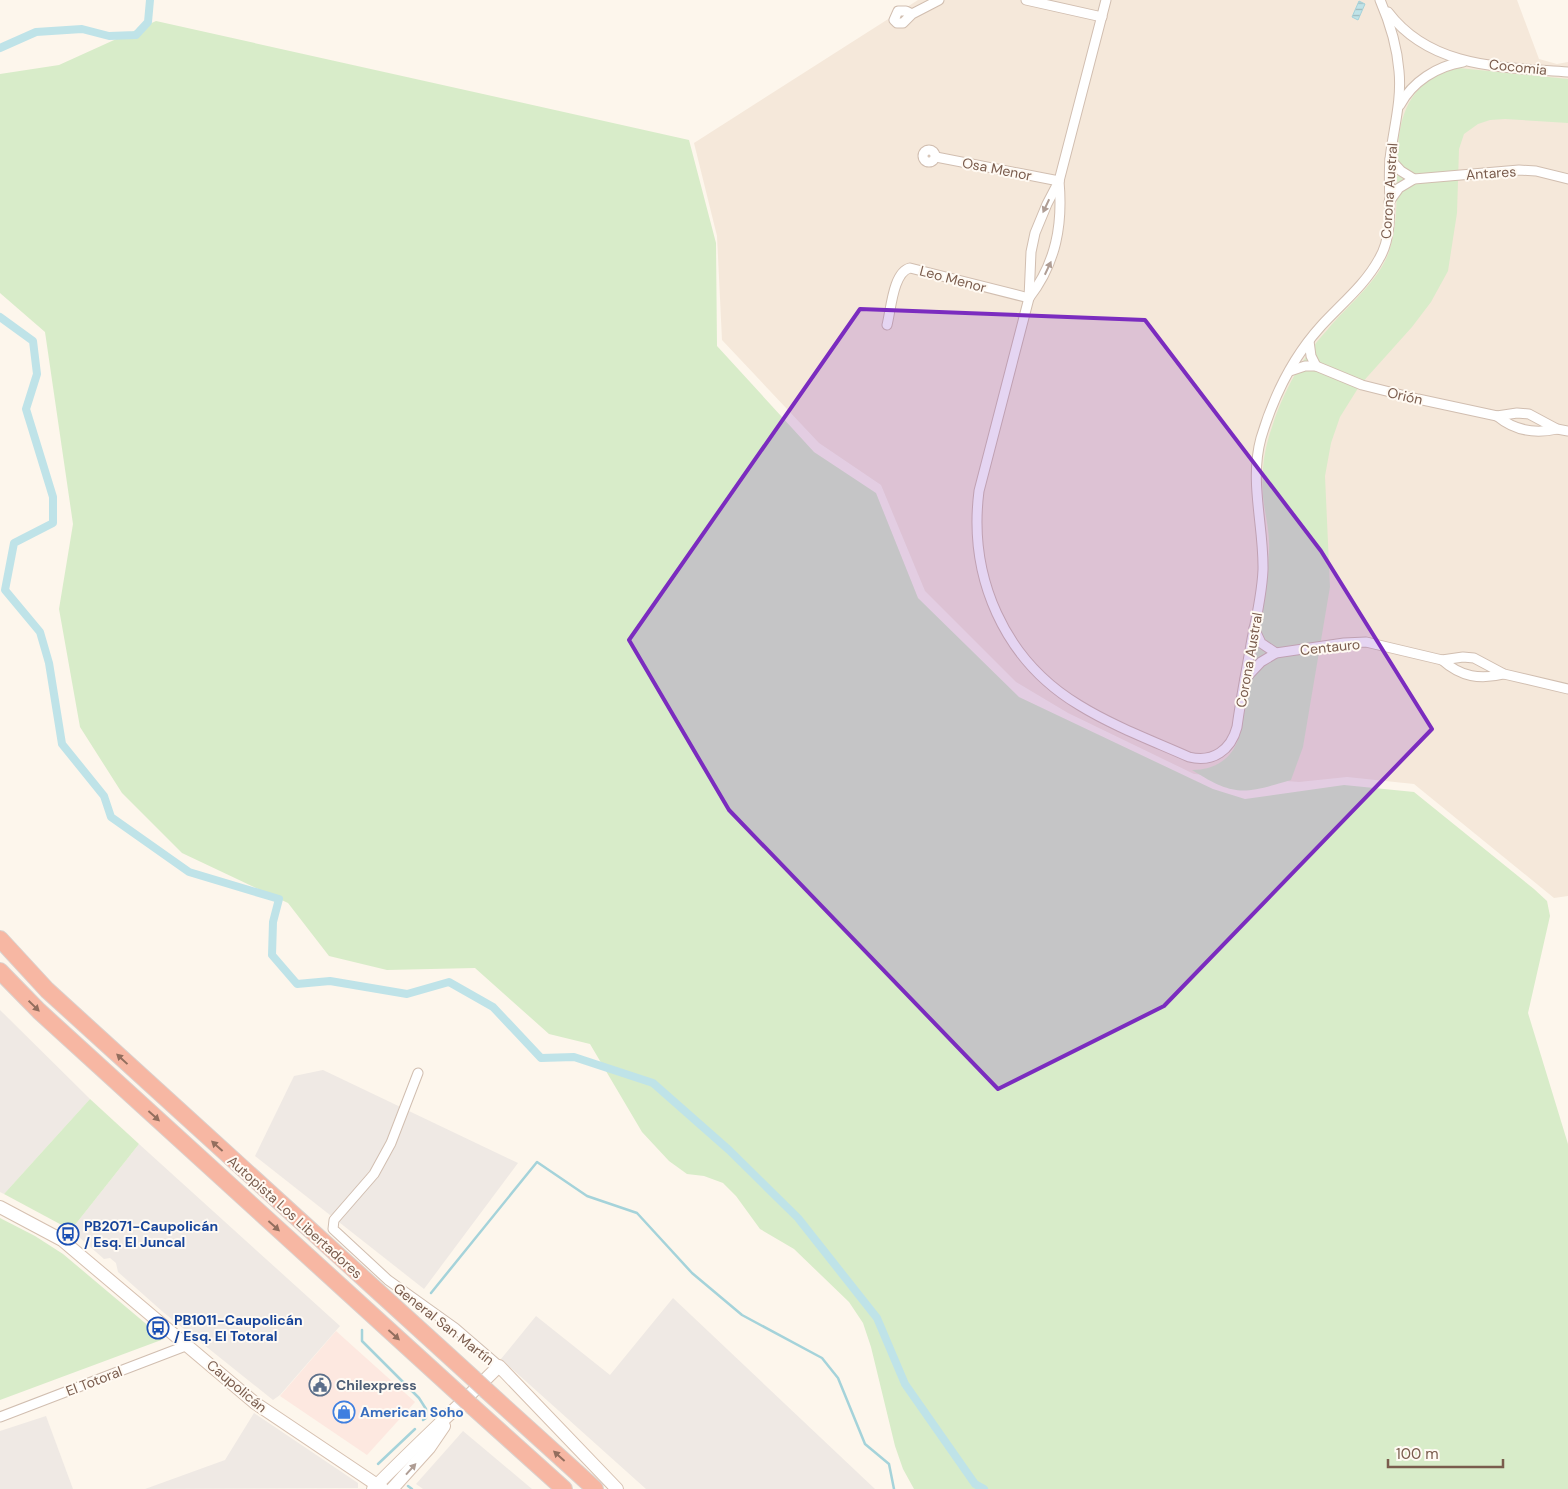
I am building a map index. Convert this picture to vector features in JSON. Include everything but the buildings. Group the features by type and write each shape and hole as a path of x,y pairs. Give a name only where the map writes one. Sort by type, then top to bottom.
{"highway":[{"name":"Autopista Los Libertadores","path":"0,939 46,990 595,1489"},
{"name":"Autopista Los Libertadores","path":"0,971 39,1011 564,1489"}],"street":[{"path":"912,14 939,0"},
{"path":"1026,0 1102,17"},
{"name":"Corona Austral","path":"1106,0 1060,181 1042,213 1035,233 1031,252 1029,298 982,476 978,506 977,537 983,578 992,604 1007,634 1036,671 1070,699 1103,717 1195,758 1216,756 1230,743 1235,732 1263,568 1256,482 1257,459 1265,428 1290,371 1309,341 1366,278 1379,260 1387,236 1390,160 1399,106 1400,74 1397,54 1381,2"},
{"name":"Cocomia","path":"1381,2 1397,23 1418,41 1442,54 1468,62 1568,72"},
{"name":"Cocomia","path":"1399,106 1409,92 1430,74 1449,65 1468,62"},
{"name":"Osa Menor","path":"936,157 1060,181"},
{"path":"1388,202 1398,188 1414,179 1401,171 1390,160"},
{"name":"Antares","path":"1414,179 1519,170 1536,171 1568,179"},
{"name":"Corona Austral","path":"1029,298 1045,274 1056,247 1061,218 1060,181"},
{"name":"Leo Menor","path":"887,325 898,277 903,270 910,268 1029,298"},
{"path":"1290,371 1305,366 1316,366 1311,356 1309,341"},
{"name":"Orión","path":"1316,366 1376,389 1497,416 1512,426 1525,430 1540,432 1557,429"},
{"name":"Orión","path":"1497,416 1517,412 1529,414 1557,429 1568,432"},
{"path":"1254,628 1261,643 1276,653"},
{"name":"Centauro","path":"1244,680 1261,662 1276,653 1366,642 1442,660 1463,656 1474,658 1504,674 1568,689"},
{"name":"Centauro","path":"1442,660 1456,671 1467,676 1489,677 1504,674"},
{"name":"General San Martín","path":"418,1074 391,1143 374,1174 334,1220 332,1226 334,1231 388,1280 455,1328 499,1366 617,1489"},
{"name":"Caupolicán","path":"0,1207 62,1240 273,1416 378,1488"},
{"name":"El Totoral","path":"0,1417 188,1345"},
{"path":"378,1488 418,1443 450,1416 499,1366"},
{"path":"392,1489 429,1448 450,1416"}],"highlighted area":[{"path":"860,309 1145,320 1321,551 1432,729 1164,1006 998,1089 729,810 629,640"}],"shaded area":[{"path":"918,0 1517,0 1539,59 1557,64 1568,62 1568,896 1554,898 1414,784 1347,777 1299,782 1194,774 1068,713 1016,682 925,591 881,485 819,443 722,340 717,236 694,143"},
{"path":"0,1010 90,1099 4,1194 0,1192"},
{"path":"323,1070 518,1163 424,1289 255,1156 294,1076"},
{"path":"139,1144 340,1326 280,1395 273,1400 163,1312 118,1272 116,1263 110,1258 104,1259 71,1230"},
{"path":"673,1298 875,1489 646,1489 501,1359 536,1316 610,1375"},
{"path":"336,1331 415,1402 367,1455 280,1396"},
{"path":"254,1413 358,1483 358,1488 145,1489 225,1460"},
{"path":"46,1416 73,1489 0,1489 0,1431"},
{"path":"463,1431 532,1489 423,1489 416,1484"}],"green space":[{"path":"156,21 689,140 716,243 717,346 814,452 876,493 918,598 1019,697 1213,789 1245,799 1344,785 1414,792 1547,901 1550,916 1528,1013 1568,1144 1568,1489 914,1489 903,1469 895,1446 871,1347 863,1323 849,1302 794,1249 760,1229 736,1196 723,1183 704,1176 687,1174 669,1161 642,1132 590,1044 549,1034 475,968 387,970 329,956 288,903 182,853 122,793 80,727 59,609 73,524 45,332 0,293 0,74 59,65"},
{"path":"1459,68 1568,79 1568,123 1505,119 1490,120 1478,124 1464,134 1459,149 1457,213 1448,271 1431,302 1412,327 1360,385 1340,417 1331,443 1325,476 1330,587 1303,747 1291,780 1250,790 1230,789 1192,770 1208,768 1222,762 1232,751 1239,737 1258,644 1265,597 1269,537 1262,479 1269,435 1282,401 1302,363 1319,340 1378,273 1389,252 1395,227 1398,145 1402,119 1412,97 1431,80"},
{"path":"90,1099 139,1144 71,1230 4,1194"},
{"path":"0,1218 35,1236 63,1254 164,1339 0,1400"}],"water":[{"path":"1359,1 1365,4 1358,20 1352,17"}],"waterway":[{"path":"0,48 36,32 82,29 109,36 136,35 148,22 150,0"},
{"path":"0,317 33,341 37,374 26,409 53,497 53,523 14,543 5,590 40,632 49,663 62,744 104,796 111,817 189,872 279,899 273,922 272,955 297,984 330,981 407,994 449,982 493,1007 541,1058 574,1057 653,1083 729,1150 798,1218 877,1318 905,1384 975,1484 984,1489"},
{"path":"431,1293 537,1162 587,1196 637,1213 692,1273 742,1315 822,1358 838,1378 865,1444 889,1464 894,1489"},
{"path":"362,1330 362,1341 419,1398 426,1409 426,1418 423,1420"},
{"path":"378,1464 415,1429"},
{"path":"408,1486 412,1489"}],"place":[{"name":"PB2071-Caupolicán / Esq. El Juncal","path":"68,1234"},
{"name":"PB1011-Caupolicán / Esq. El Totoral","path":"158,1328"},
{"name":"Chilexpress","path":"320,1385"},
{"name":"American Soho","path":"344,1412"}]}
